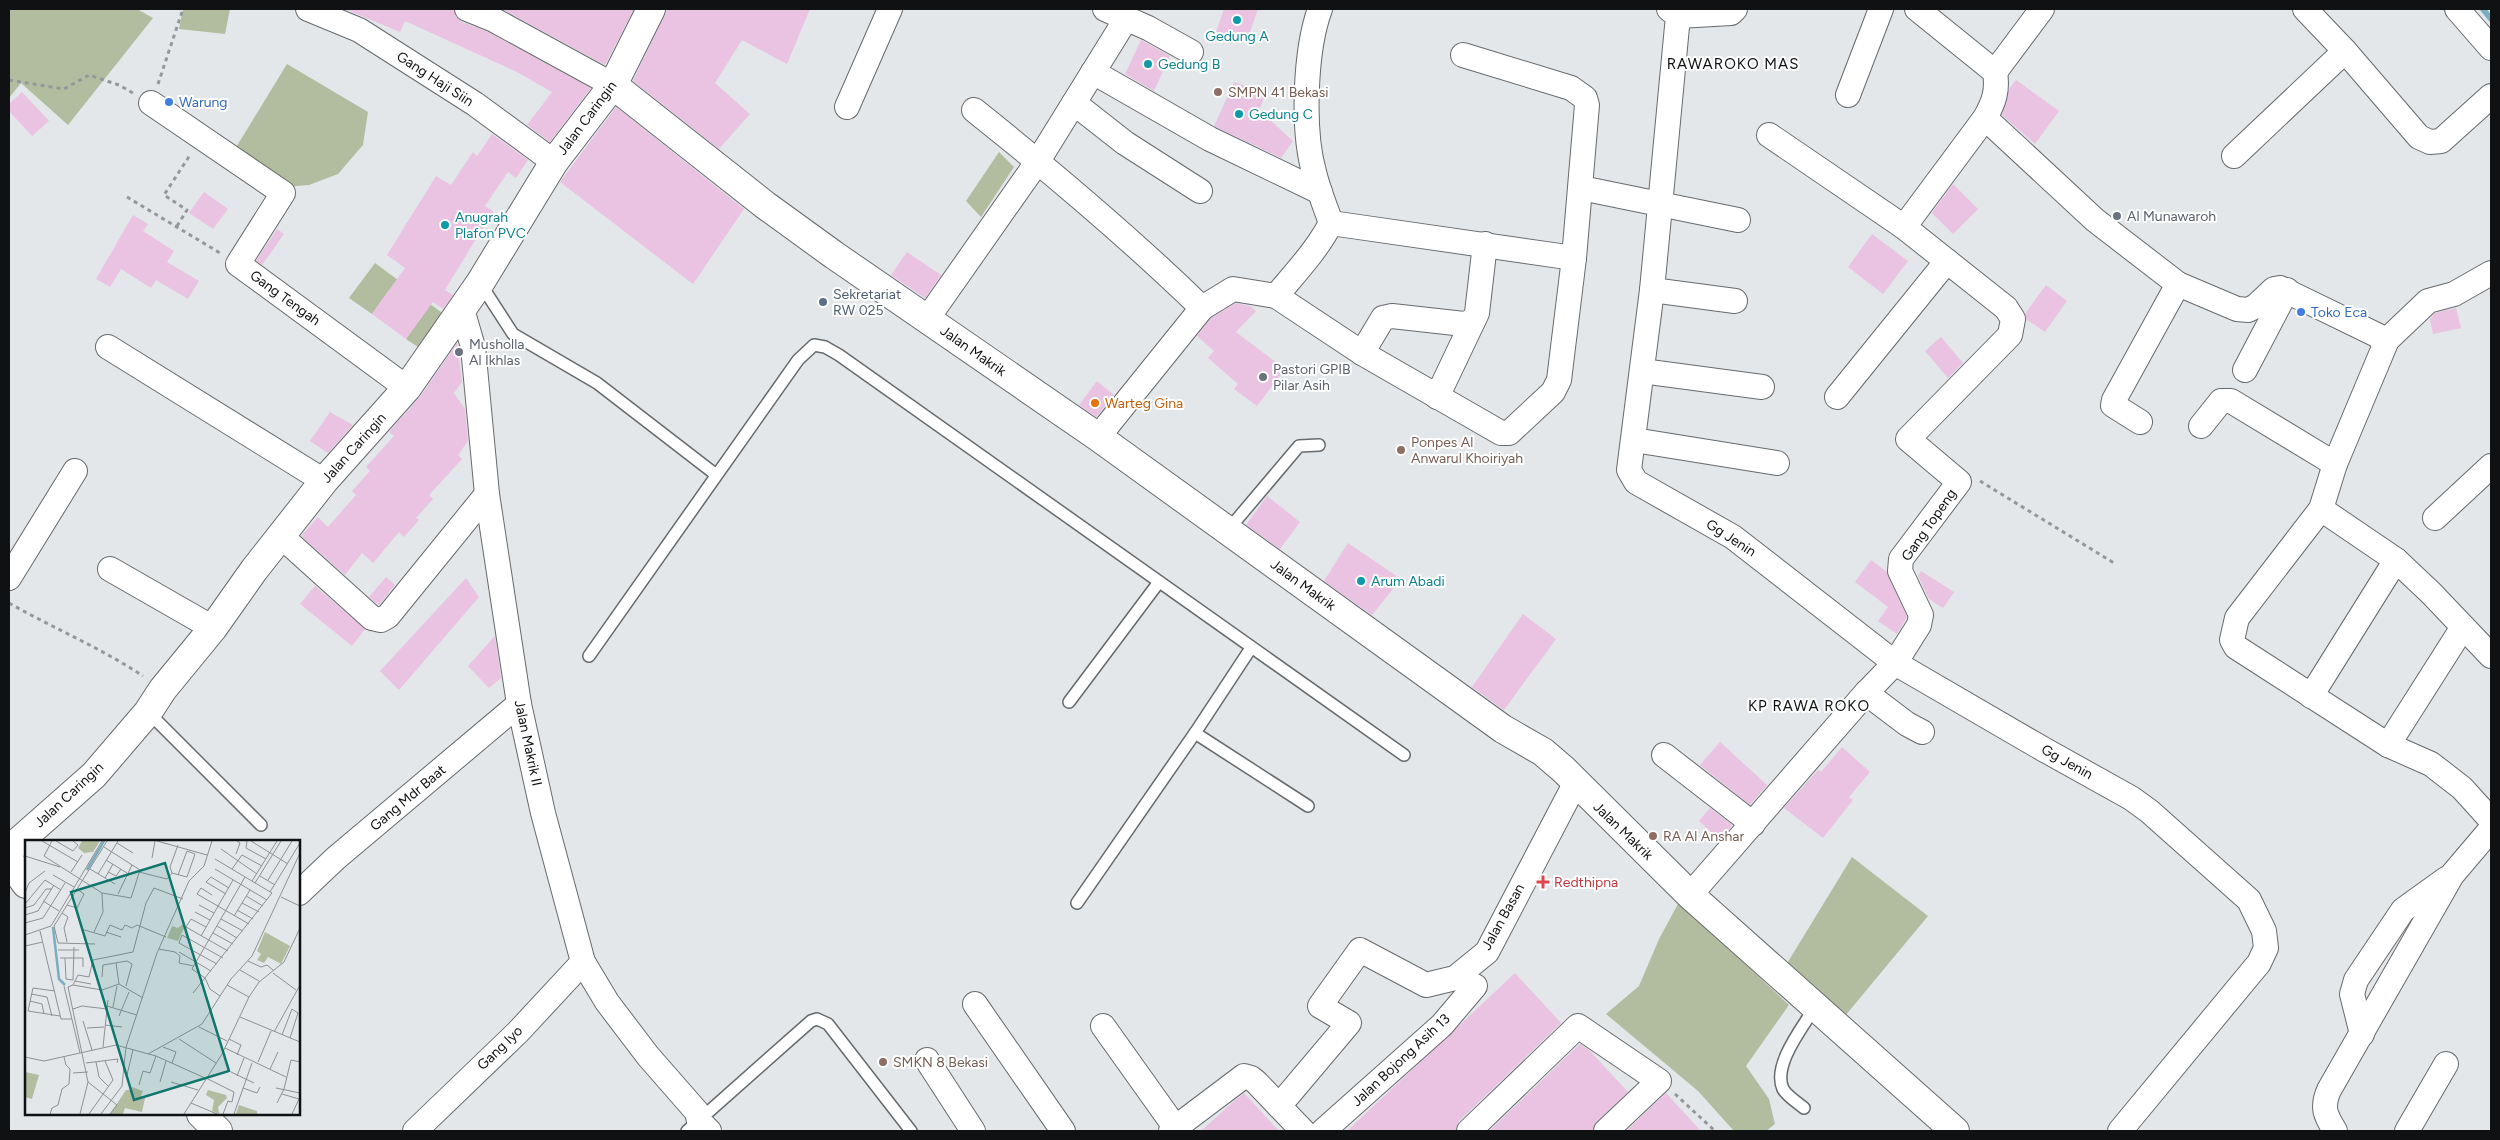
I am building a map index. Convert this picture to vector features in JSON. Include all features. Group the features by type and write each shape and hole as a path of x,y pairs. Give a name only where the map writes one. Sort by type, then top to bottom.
{"street":[{"name":"Gang Haji Siin","path":"308,9 360,30 475,104 554,162"},
{"path":"467,9 494,20 613,85"},
{"name":"Jalan Caringin","path":"9,850 94,775 148,712 163,688 213,628 324,481 407,388 480,284 554,162 613,85 651,9"},
{"path":"847,107 890,9"},
{"path":"1276,296 1316,249 1331,223 1312,163 1307,97 1308,61 1320,9"},
{"path":"1734,9 1731,13 1674,12 1660,205 1634,440 1777,463"},
{"path":"1848,95 1881,9"},
{"path":"1917,9 1996,72"},
{"path":"1904,227 1984,118 1994,102 1997,88 1996,72 2042,9"},
{"path":"2305,9 2346,51 2419,137 2430,142 2441,141 2491,96"},
{"path":"2457,9 2491,48"},
{"path":"927,319 1038,161 1074,103 1093,72 1116,14 1191,52"},
{"path":"2234,156 2346,51"},
{"path":"1098,437 1202,308 1233,289 1276,296 1362,353 1501,433 1509,433 1553,392 1559,380 1574,258 1587,105 1585,98 1571,88 1463,55"},
{"path":"1093,72 1202,135 1320,192"},
{"name":"Jalan Makrik","path":"613,85 765,205 1098,437 1503,729 1543,752 1576,782 1690,895 1955,1131"},
{"path":"1074,103 1125,143 1200,191"},
{"name":"Gang Tengah","path":"151,104 283,193 238,264 407,388"},
{"path":"974,110 1038,161 1146,255 1202,308"},
{"path":"1984,118 2095,220 2178,284 2237,309 2248,310 2256,306 2274,289 2280,288 2387,340"},
{"name":"Gang Topeng","path":"1690,895 1866,693 1896,663 1919,625 1921,615 1900,571 1902,559 1959,482 1908,439 2010,335 2013,319 2006,308 1904,227 1769,135"},
{"path":"1581,188 1738,220"},
{"path":"1331,223 1574,258"},
{"path":"1437,397 1477,313 1485,244"},
{"path":"1837,397 1947,261"},
{"path":"2491,273 2475,284 2454,294 2428,301 2387,340 2334,464 2321,509 2237,618 2232,632 2232,640 2236,647 2388,745 2431,764 2462,788 2491,820"},
{"path":"2140,422 2118,409 2114,405 2114,400 2178,284"},
{"path":"1652,290 1735,302"},
{"path":"2245,370 2287,290"},
{"name":"Jalan Makrik II","path":"462,309 473,347 487,494 519,704 543,813 582,962 607,1002 648,1056 697,1112 698,1128"},
{"path":"1362,353 1383,318 1392,316 1464,324 1473,321"},
{"path":"108,347 324,481"},
{"path":"1642,371 1762,387"},
{"path":"2201,426 2221,401 2231,401 2334,464"},
{"name":"Gg Jenin","path":"1634,440 1629,470 1636,482 1733,537 1896,663 2137,802 2248,900 2264,931 2266,948 2259,963 2120,1131"},
{"path":"2435,518 2491,466"},
{"path":"9,578 75,471"},
{"path":"281,536 372,618 381,620 388,616 487,494"},
{"path":"2321,509 2396,560 2491,656"},
{"path":"2311,696 2396,560"},
{"path":"110,569 213,628"},
{"path":"2388,745 2462,626"},
{"path":"1866,693 1907,724 1922,732"},
{"name":"Gang Mdr Baat","path":"300,892 336,858 519,704"},
{"path":"1664,755 1753,824"},
{"name":"Jalan Basan","path":"1278,1106 1349,1023 1320,1006 1360,950 1426,985 1454,978 1487,952 1576,782"},
{"path":"2335,1131 2327,1119 2324,1102 2452,875 2491,829"},
{"path":"9,860 25,883"},
{"path":"2362,1034 2352,994 2356,980 2403,910 2452,875"},
{"name":"Gang Iyo","path":"416,1131 518,1032 582,962"},
{"name":"Jalan Bojong Asih 13","path":"1323,1131 1442,1025 1475,986"},
{"path":"975,1004 1064,1131"},
{"path":"1103,1026 1173,1129 1237,1079 1244,1076 1251,1078 1303,1131"},
{"path":"1469,1131 1578,1026 1659,1080 1606,1131"},
{"path":"927,1060 973,1131"},
{"path":"2407,1131 2446,1064"},
{"path":"201,1115 218,1131"}],"lane":[{"path":"480,284 513,334 597,383 715,474"},
{"path":"589,656 715,474 798,360 814,345 826,347 1404,755"},
{"path":"1228,530 1299,446 1319,445"},
{"path":"1069,702 1160,582"},
{"path":"1077,904 1251,648"},
{"path":"148,712 262,825"},
{"path":"1195,733 1308,806"},
{"path":"1804,1108 1784,1089 1781,1068 1792,1044 1815,1007"},
{"path":"698,1128 784,1044 811,1021 818,1019 828,1024 911,1131"}],"path":[{"path":"9,80 64,89 89,74 119,85 151,104 183,9"},
{"path":"176,226 187,210 164,195 202,138"},
{"path":"127,197 238,264"},
{"path":"1959,482 1968,474 2114,563"},
{"path":"9,603 56,630 121,661 163,688"},
{"path":"1659,1080 1715,1131"}],"green space":[{"path":"9,9 137,9 153,18 68,125 21,83 9,98"},
{"path":"183,9 230,9 225,34 179,29"},
{"path":"287,64 368,112 363,145 338,174 309,185 285,187 232,154"},
{"path":"999,152 1014,167 981,217 966,201"},
{"path":"375,263 445,315 421,349 406,339 423,315 389,290 372,314 349,298"},
{"path":"1852,857 1928,916 1840,1022 1783,970"},
{"path":"1679,902 1789,1005 1746,1066 1769,1099 1775,1124 1766,1131 1734,1131 1698,1091 1606,1014 1639,986 1659,939"}],"building":[{"path":"345,9 454,9 456,17 462,22 488,32 591,88 550,142 527,125 552,92 517,72 405,21 400,32"},
{"path":"502,9 634,9 605,65"},
{"path":"667,9 810,9 787,64 742,40 715,83 750,114 719,149 633,81"},
{"name":"Gedung A","path":"1224,9 1258,9 1246,43 1216,32"},
{"name":"Gedung B","path":"1141,40 1170,56 1154,91 1125,74"},
{"path":"2016,80 2059,111 2035,144 2002,115 2009,89"},
{"path":"1234,82 1266,94 1259,110 1293,141 1281,158 1214,126"},
{"path":"22,92 49,121 32,136 9,111 9,104"},
{"path":"616,107 744,209 693,284 560,182"},
{"path":"492,134 528,160 516,178 508,172 485,206 493,211 445,290 453,295 443,309 433,302 406,339 372,314 405,268 387,255 436,176 451,185 473,152 477,156"},
{"path":"1953,184 1978,209 1953,234 1932,213"},
{"path":"204,192 228,209 213,229 189,213"},
{"path":"133,215 148,224 143,231 174,251 167,262 199,281 188,299 156,280 151,288 121,269 110,287 96,279"},
{"path":"277,229 284,234 262,265 256,261"},
{"path":"1872,234 1908,261 1883,294 1848,267"},
{"path":"907,252 941,275 925,298 891,275"},
{"path":"2046,285 2067,301 2045,332 2026,319 2025,314"},
{"path":"1236,303 1250,306 1256,311 1236,332 1285,369 1257,406 1234,389 1238,384 1208,358 1214,351 1197,336 1211,318"},
{"path":"2456,308 2461,328 2433,334 2430,319 2435,313"},
{"path":"1941,337 1963,363 1948,378 1925,351"},
{"path":"457,343 462,382 454,393 465,409 468,441 458,455 462,459 429,495 433,499 416,518 419,520 404,537 399,532 373,563 362,553 345,575 301,536 318,517 328,527 356,495 352,491 370,471 366,467 394,436 389,432 420,397"},
{"name":"Warteg Gina","path":"1097,381 1114,395 1096,417 1079,405"},
{"path":"330,412 353,425 328,453 310,441"},
{"path":"1267,496 1300,522 1280,549 1246,525"},
{"name":"Arum Abadi","path":"1348,543 1401,579 1372,615 1324,581"},
{"path":"1871,560 1887,572 1907,617 1897,634 1878,621 1888,607 1855,582"},
{"path":"1921,571 1954,592 1943,608 1929,599 1918,576"},
{"path":"386,577 395,585 379,605 369,597"},
{"path":"466,578 479,597 399,690 380,671"},
{"path":"315,586 365,629 352,646 300,604"},
{"path":"1523,614 1556,639 1504,710 1472,687"},
{"path":"495,636 501,678 489,688 468,666"},
{"path":"1720,742 1767,785 1750,805 1700,765"},
{"path":"1842,747 1870,772 1849,797 1853,800 1823,838 1784,808 1818,770 1821,772"},
{"path":"1710,808 1732,825 1720,840 1699,821"},
{"path":"1515,973 1561,1023 1459,1121 1456,1131 1347,1131"},
{"path":"1580,1044 1589,1050 1628,1092 1597,1121 1593,1131 1489,1131"},
{"path":"1244,1093 1279,1131 1201,1131 1233,1102"},
{"path":"1666,1093 1701,1131 1626,1131"}],"waterway":[{"path":"2483,9 2491,19"}],"place":[{"name":"Gedung A","path":"1237,20"},
{"name":"Gedung B","path":"1148,64"},
{"name":"SMPN 41 Bekasi","path":"1218,92"},
{"name":"Warung","path":"169,102"},
{"name":"Gedung C","path":"1239,114"},
{"name":"Al Munawaroh","path":"2117,216"},
{"name":"Anugrah Plafon PVC","path":"445,225"},
{"name":"Sekretariat RW 025","path":"823,302"},
{"name":"Toko Eca","path":"2301,312"},
{"name":"Musholla Al Ikhlas","path":"459,352"},
{"name":"Pastori GPIB Pilar Asih","path":"1263,377"},
{"name":"Warteg Gina","path":"1095,403"},
{"name":"Ponpes Al Anwarul Khoiriyah","path":"1401,450"},
{"name":"Arum Abadi","path":"1361,581"},
{"name":"RA Al Anshar","path":"1653,836"},
{"name":"Redthipna","path":"1543,882"},
{"name":"SMKN 8 Bekasi","path":"883,1062"}],"district":[{"name":"RAWAROKO MAS","path":"1733,64"},
{"name":"KP RAWA ROKO","path":"1809,706"}]}
